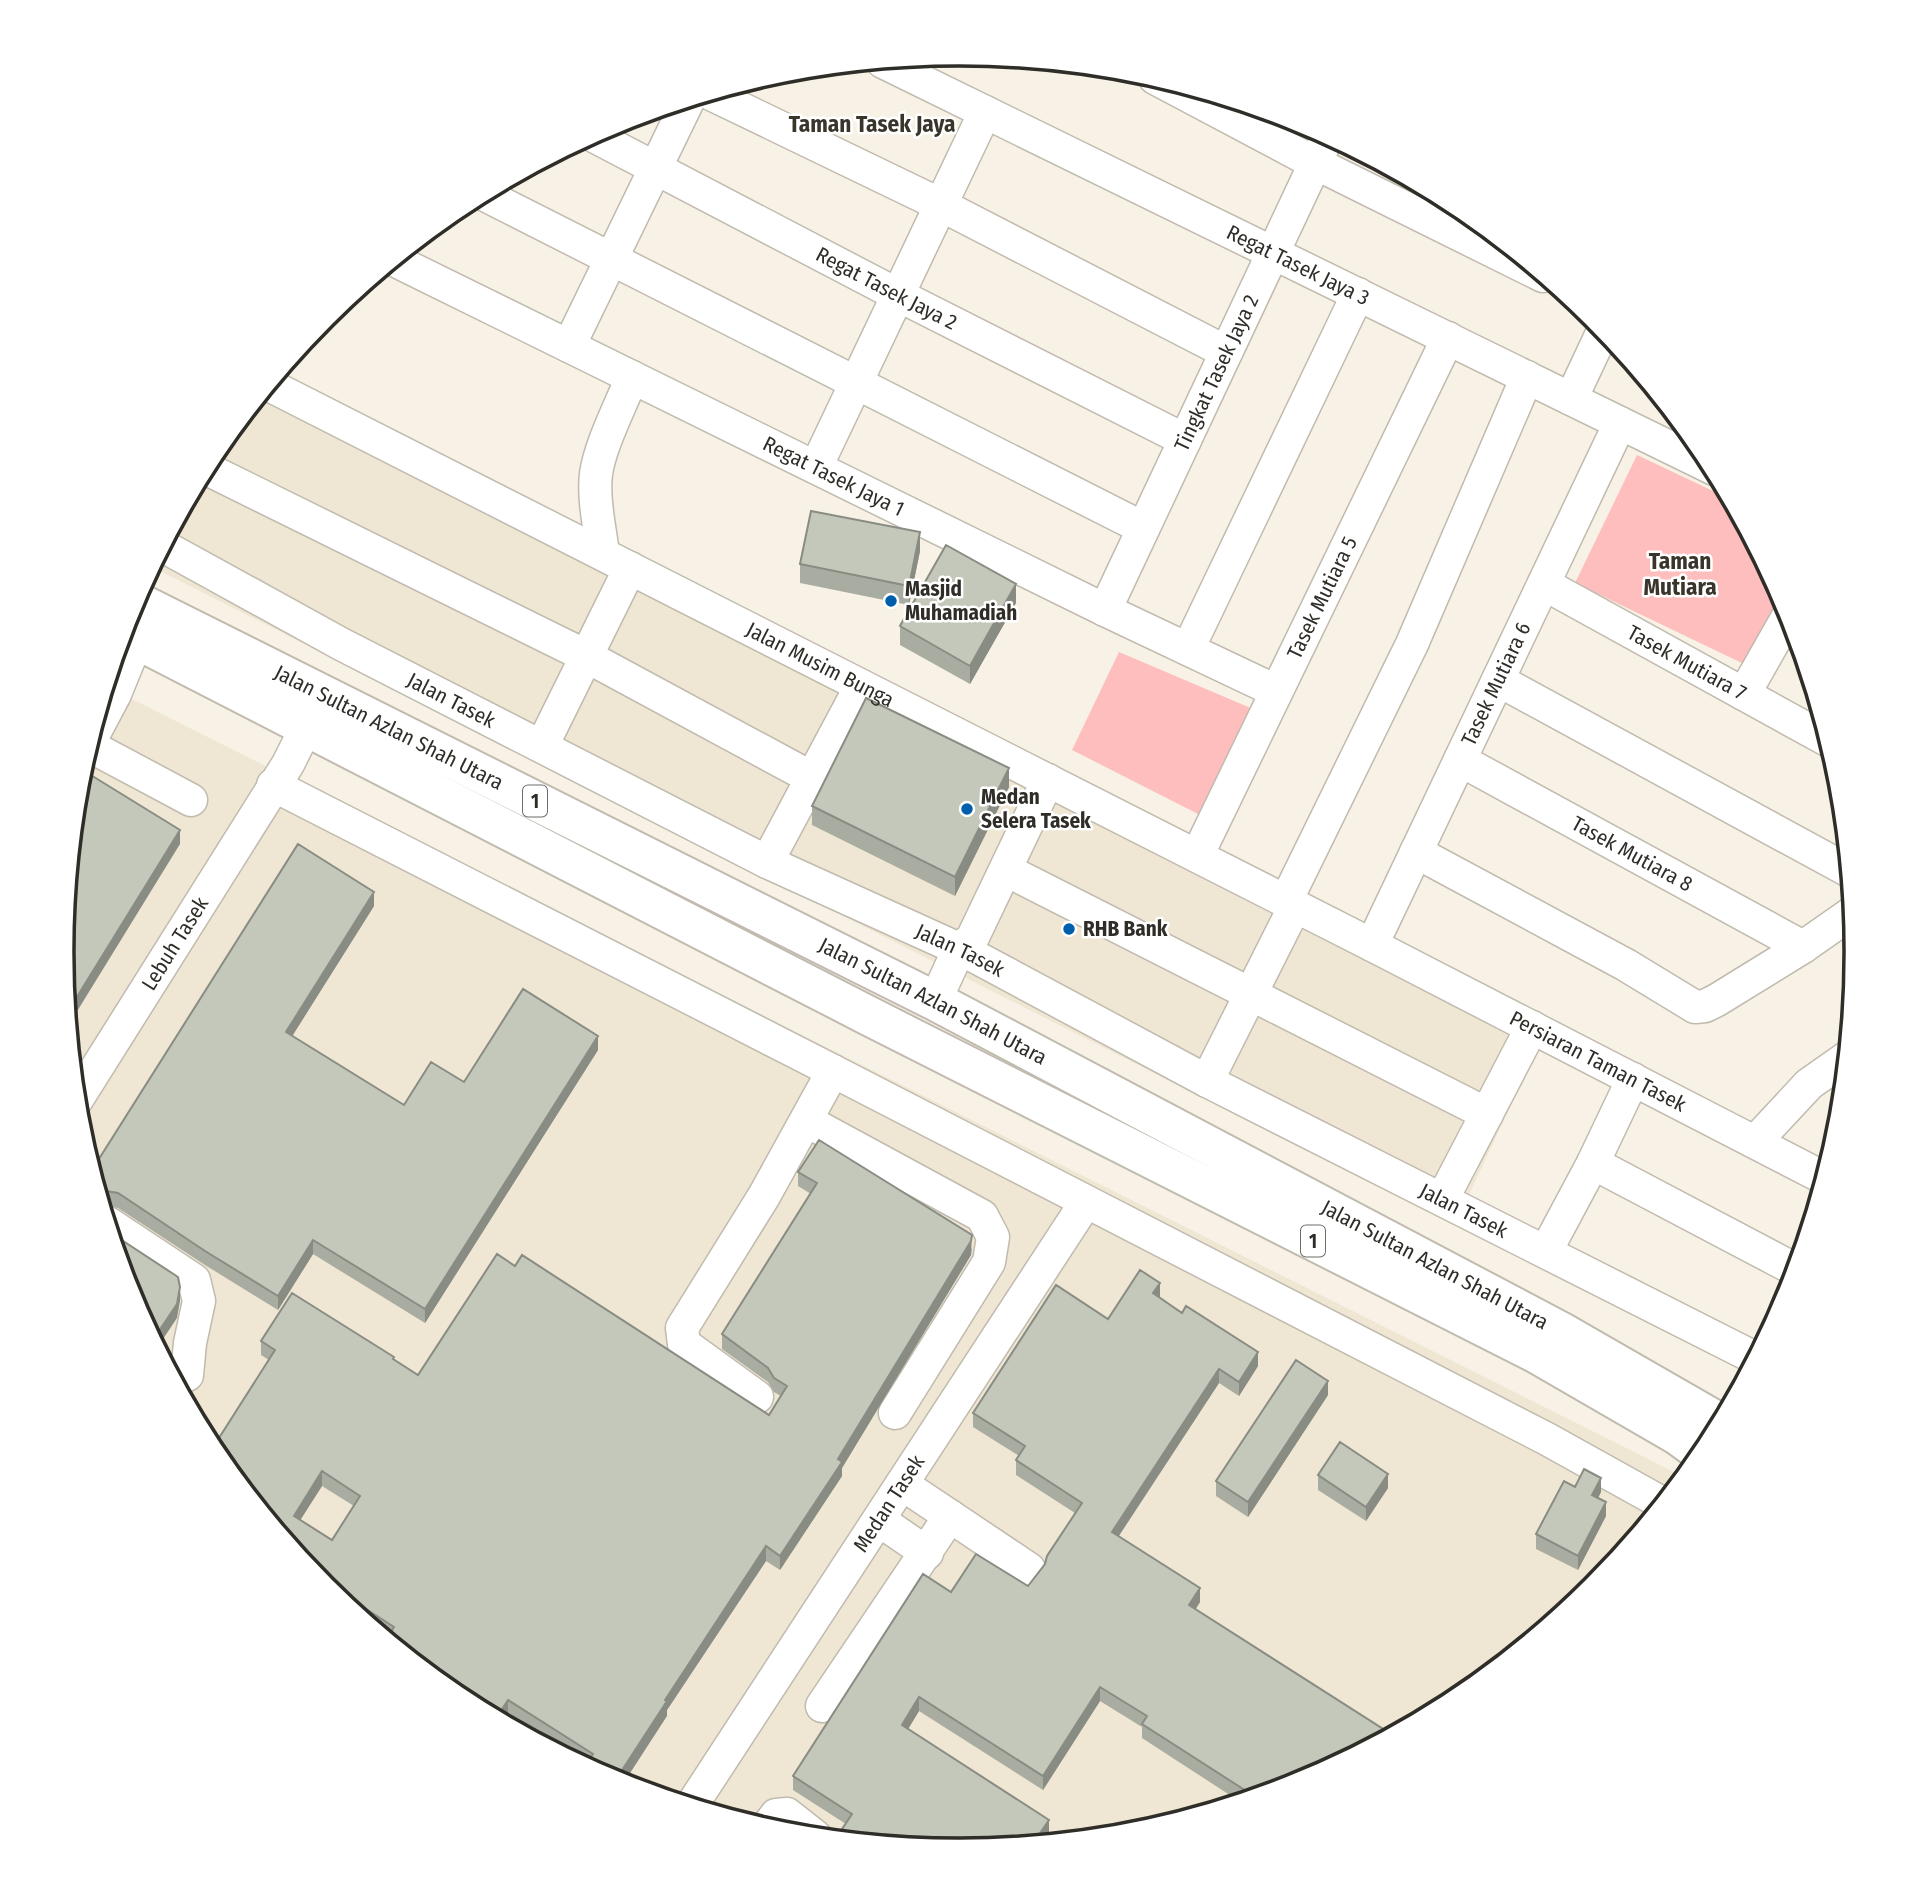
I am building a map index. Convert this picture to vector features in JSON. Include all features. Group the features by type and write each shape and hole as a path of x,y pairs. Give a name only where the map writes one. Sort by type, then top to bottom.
{"main road":[{"name":"Jalan Sultan Azlan Shah Utara","path":"144,605 941,1009 1560,1331 1711,1418"},
{"name":"Jalan Sultan Azlan Shah Utara","path":"132,637 1019,1093 1537,1354 1677,1434 1693,1446"},
{"path":"865,1014 905,1023 941,1009 943,1035 1014,1077 1019,1093"}],"street":[{"name":"Regat Tasek Jaya 3","path":"896,68 1694,458"},
{"path":"722,99 941,205 1226,352"},
{"path":"1221,106 1322,150 1503,253"},
{"path":"569,346 683,110"},
{"path":"816,467 985,112"},
{"name":"Regat Tasek Jaya 2","path":"604,141 898,295 1185,440"},
{"name":"Tingkat Tasek Jaya 2","path":"1105,610 1322,150"},
{"path":"493,199 1143,528"},
{"name":"Regat Tasek Jaya 1","path":"402,264 1105,610 1276,691"},
{"path":"1188,649 1358,294"},
{"name":"Tasek Mutiara 5","path":"1197,856 1448,338"},
{"path":"1571,399 1599,340"},
{"path":"542,747 586,656 616,561 596,487 596,472 632,377"},
{"path":"1207,1081 1251,995 1290,903 1412,643 1527,377"},
{"name":"Jalan Musim Bunga","path":"276,389 1372,945"},
{"name":"Tasek Mutiara 6","path":"1372,945 1620,423"},
{"path":"215,473 586,656 812,778"},
{"name":"Jalan Tasek","path":"170,550 341,644 767,862 967,948 1207,1081 1748,1353"},
{"name":"Tasek Mutiara 7","path":"1544,584 1817,734"},
{"path":"1744,694 1783,629"},
{"path":"109,705 115,694 126,652"},
{"path":"1498,680 1840,866"},
{"path":"767,862 861,685"},
{"name":"Lebuh Tasek","path":"84,1087 288,764 307,726"},
{"path":"98,749 191,800"},
{"name":"Tasek Mutiara 8","path":"1460,760 1803,947"},
{"path":"941,1009 967,948 1048,780"},
{"path":"273,785 833,1070 1547,1439 1655,1499"},
{"path":"1416,852 1626,965 1695,1007 1706,1006 1717,1000 1843,919"},
{"path":"1006,870 1487,1114"},
{"name":"Persiaran Taman Tasek","path":"1372,945 1816,1174"},
{"path":"1443,1198 1532,1027"},
{"path":"1756,1141 1809,1084 1837,1064"},
{"path":"757,1397 684,1344 681,1328 764,1196 833,1070"},
{"path":"1546,1251 1633,1079"},
{"path":"807,1121 982,1216 993,1237 989,1262 895,1413"},
{"path":"1592,1163 1787,1265"},
{"name":"Medan Tasek","path":"697,1798 1086,1202"},
{"path":"118,1230 194,1280 199,1301 190,1343 187,1375"},
{"path":"902,1484 1029,1569"},
{"path":"822,1706 950,1517"},
{"path":"879,1520 927,1553"},
{"path":"774,1817 787,1814 797,1822"}],"shaded area":[{"path":"283,380 1549,1023 1455,1225 160,571 192,509 256,413"},
{"path":"1637,455 1715,492 1753,560 1774,607 1746,665 1575,583"},
{"path":"1119,652 1253,709 1202,816 1072,750"},
{"path":"113,690 1675,1472 1625,1536 1585,1578 1543,1618 1498,1655 1451,1688 1402,1719 1298,1770 1244,1791 1188,1807 1075,1830 1017,1836 901,1836 843,1830 730,1807 674,1791 567,1746 516,1719 420,1655 375,1618 293,1536 256,1491 192,1395 141,1291 120,1237 104,1181 81,1068 75,1010 75,894 81,836 91,779"}],"building":[{"path":"811,511 920,532 909,586 800,564"},
{"path":"946,545 1016,584 970,666 900,626"},
{"name":"Medan Selera Tasek","path":"866,698 1009,768 955,877 812,806"},
{"path":"92,776 180,830 75,1000 75,894 81,836"},
{"path":"298,844 374,892 286,1032 404,1105 431,1062 464,1082 523,989 598,1036 425,1309 313,1240 278,1296 118,1193 107,1191 99,1159"},
{"path":"819,1140 972,1235 971,1241 838,1459 842,1462 780,1556 766,1546 622,1771 591,1757 593,1754 508,1700 501,1710 420,1655 391,1631 394,1627 364,1608 293,1536 256,1491 219,1438 275,1350 261,1341 292,1293 418,1375 497,1254 515,1266 522,1255 769,1415 787,1386 774,1378 768,1368 722,1334 817,1183 798,1172","holes":["322,1471 360,1496 332,1540 294,1516"]},
{"path":"121,1240 178,1277 180,1287 177,1304 159,1331"},
{"path":"1140,1270 1160,1283 1153,1293 1182,1313 1186,1306 1258,1352 1239,1382 1219,1369 1112,1532 1200,1588 1189,1605 1383,1729 1298,1770 1245,1790 1142,1724 1147,1716 1100,1687 1043,1776 919,1697 902,1725 1049,1820 1040,1834 1017,1836 901,1836 842,1830 852,1814 793,1776 923,1574 951,1592 976,1554 1028,1586 1045,1564 1047,1556 1082,1503 1016,1460 1025,1446 973,1413 1056,1285 1108,1319"},
{"path":"1296,1360 1328,1381 1248,1502 1216,1481"},
{"path":"1340,1442 1388,1474 1366,1507 1318,1475"},
{"path":"1584,1469 1601,1478 1592,1495 1606,1502 1578,1556 1536,1534 1564,1481 1575,1487"}],"place":[{"name":"Masjid Muhamadiah","path":"891,601"},
{"name":"Medan Selera Tasek","path":"967,809"},
{"name":"RHB Bank","path":"1069,929"}],"district":[{"name":"Taman Tasek Jaya","path":"872,124"},
{"name":"Taman Mutiara","path":"1680,574"}]}
